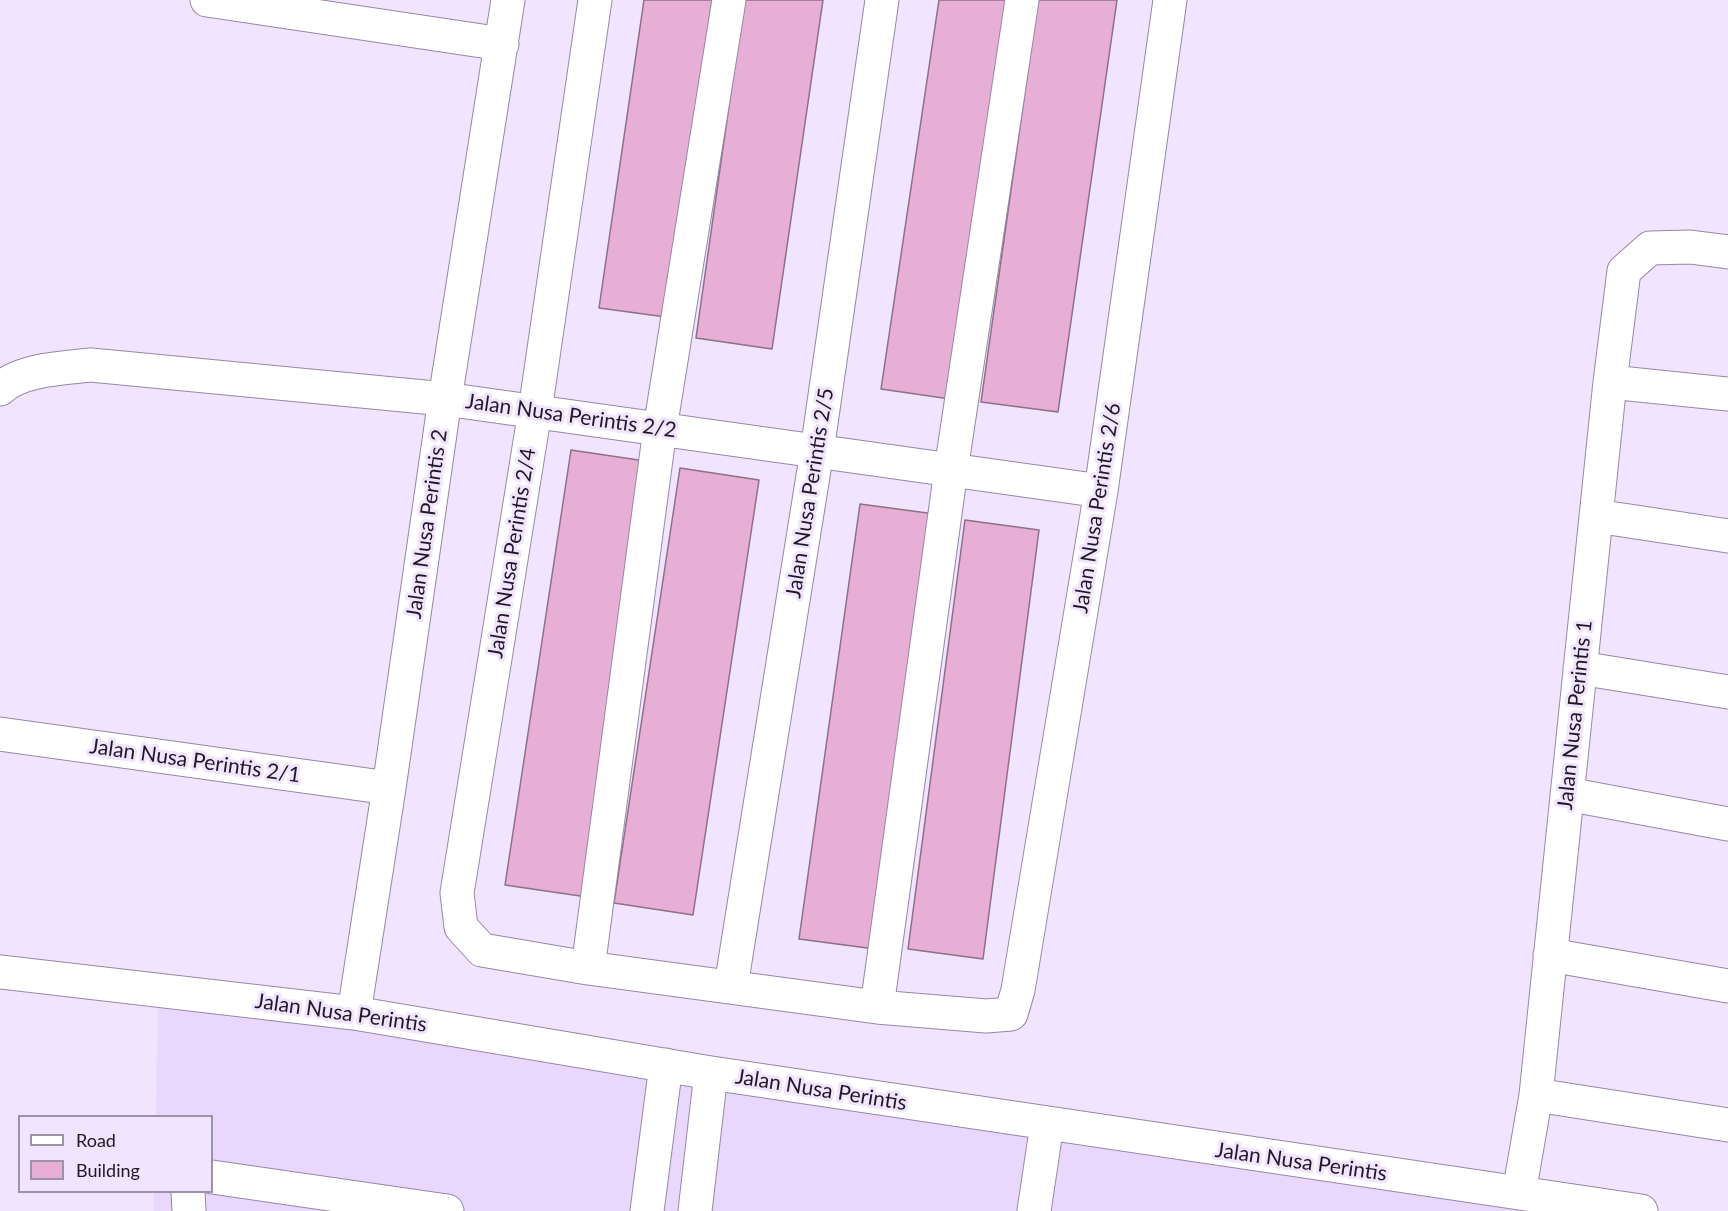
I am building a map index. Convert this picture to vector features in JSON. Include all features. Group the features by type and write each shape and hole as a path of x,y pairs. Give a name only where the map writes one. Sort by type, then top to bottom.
{"street":[{"path":"207,0 502,44"},
{"name":"Jalan Nusa Perintis 2","path":"354,1012 445,399 508,0"},
{"name":"Jalan Nusa Perintis 2/4","path":"588,968 482,950 461,927 457,893 535,411 595,0"},
{"path":"729,0 660,429 588,968 877,1007 951,470 1022,0"},
{"name":"Jalan Nusa Perintis 2/5","path":"731,986 817,451 882,0"},
{"name":"Jalan Nusa Perintis 2/6","path":"877,1007 986,1016 1011,1014 1018,990 1101,491 1170,0"},
{"name":"Jalan Nusa Perintis 1","path":"1519,1194 1536,1095 1610,382 1624,271 1650,248 1690,247 1728,252"},
{"name":"Jalan Nusa Perintis 2/2","path":"0,389 40,371 92,365 445,399 1101,491"},
{"path":"1610,382 1728,394"},
{"path":"1596,516 1728,536"},
{"path":"1580,668 1728,692"},
{"name":"Jalan Nusa Perintis 2/1","path":"0,734 389,788"},
{"path":"1567,794 1728,824"},
{"path":"1550,955 1728,986"},
{"name":"Jalan Nusa Perintis","path":"0,972 354,1012 711,1073 1641,1211"},
{"path":"647,1211 666,1065"},
{"path":"695,1211 711,1073"},
{"path":"1536,1095 1728,1125"},
{"path":"1034,1211 1047,1124"},
{"path":"213,1177 447,1211"},
{"path":"188,1193 189,1211"}],"shaded area":[{"path":"158,995 634,1078 1280,1167 1545,1211 154,1211 154,1193 213,1193 213,1115 156,1115"}],"building":[{"path":"644,0 712,0 666,317 599,308"},
{"path":"744,0 823,0 772,349 696,338"},
{"path":"939,0 1009,0 950,399 881,389"},
{"path":"1038,0 1117,0 1058,412 981,402"},
{"path":"571,450 652,462 587,897 505,885"},
{"path":"680,468 759,480 693,915 614,903"},
{"path":"860,504 935,514 875,949 799,939"},
{"path":"965,520 1039,530 983,959 908,949"}]}
